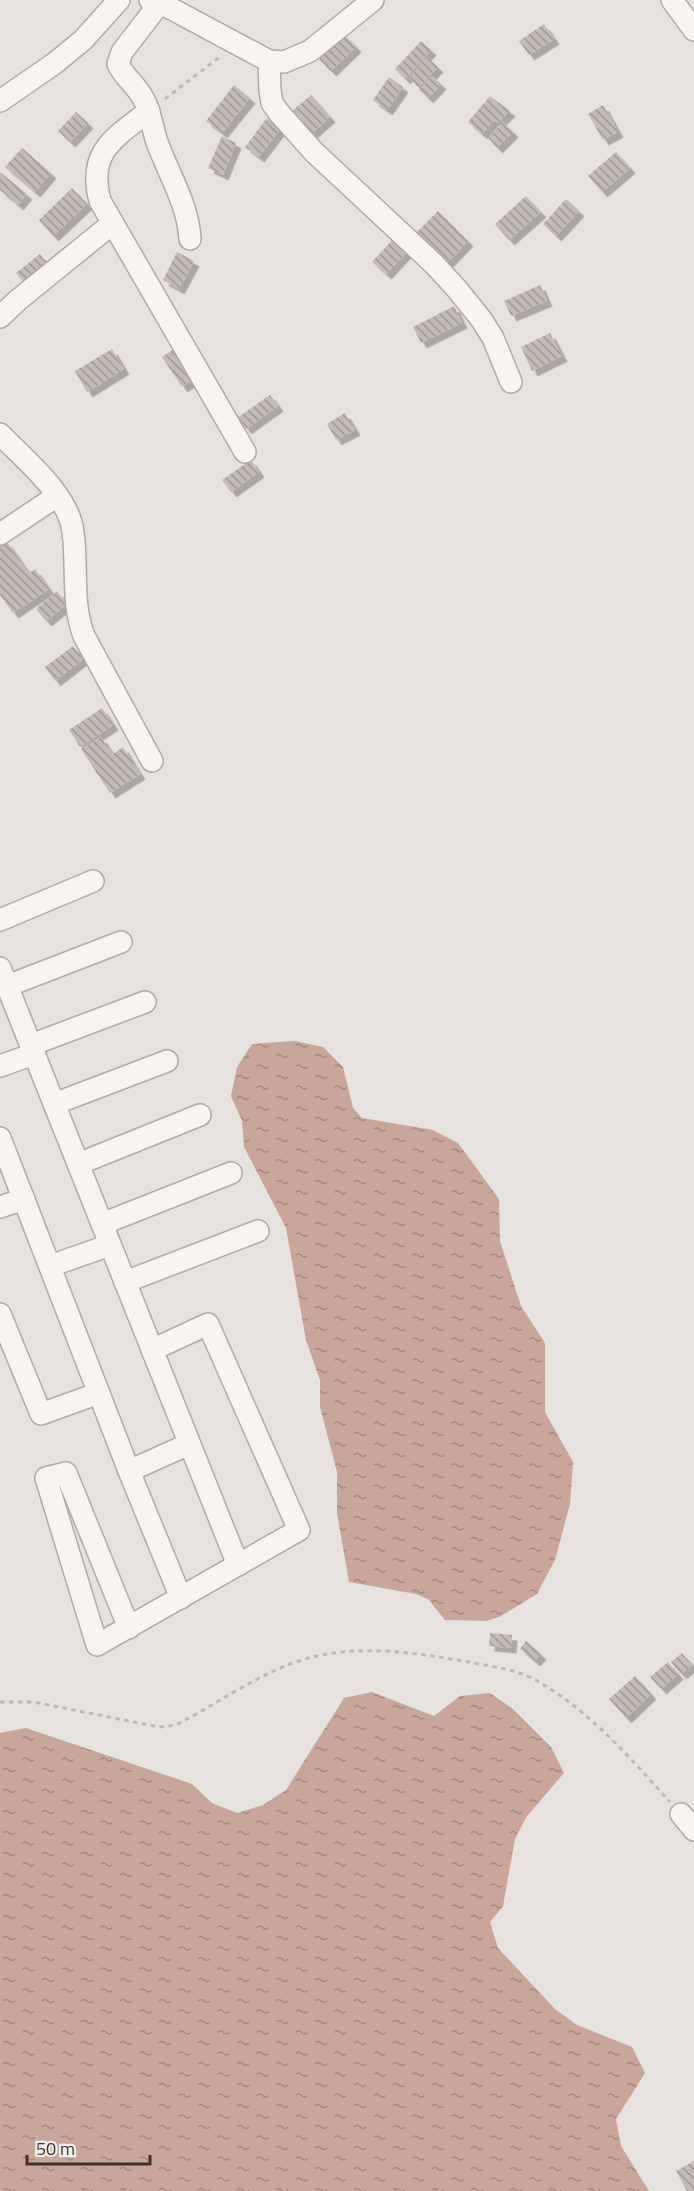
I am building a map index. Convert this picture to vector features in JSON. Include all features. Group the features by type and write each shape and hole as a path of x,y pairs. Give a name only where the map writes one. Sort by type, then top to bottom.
{"street":[{"path":"0,101 55,63 83,40 119,0"},
{"path":"190,239 189,221 156,141 149,111 143,98 118,64 122,52 154,2 269,62 284,62 310,51 373,0"},
{"path":"672,0 694,30"},
{"path":"269,62 272,103 280,114 314,152 434,264 456,288 493,338 511,382"},
{"path":"149,111 108,145 97,166 96,184 100,201 244,452"},
{"path":"0,317 113,223"},
{"path":"0,434 57,496 67,511 73,530 77,618 84,636 152,761"},
{"path":"0,534 57,496"},
{"path":"0,920 93,881"},
{"path":"121,942 4,977 238,1565"},
{"path":"0,1066 32,1049 145,1002"},
{"path":"54,1104 167,1060"},
{"path":"78,1164 200,1115"},
{"path":"0,1138 129,1471 181,1598"},
{"path":"102,1224 231,1173"},
{"path":"0,1207 24,1199"},
{"path":"125,1282 258,1231"},
{"path":"50,1266 110,1245"},
{"path":"0,1314 41,1414 99,1393"},
{"path":"129,1628 66,1473 46,1478 97,1645 129,1628 299,1530 208,1324 152,1350"},
{"path":"129,1471 189,1444"}],"path":[{"path":"149,111 237,44"},
{"path":"0,1702 34,1701 159,1727 176,1725 278,1670 324,1654 366,1649 444,1658 505,1669 538,1681 579,1710 604,1732 688,1822"}],"water":[{"path":"295,1041 323,1047 343,1067 353,1108 362,1118 433,1130 458,1143 499,1199 500,1241 521,1306 545,1343 545,1412 573,1462 570,1504 555,1560 537,1594 501,1616 487,1621 445,1620 428,1599 416,1594 349,1582 337,1513 337,1472 320,1407 320,1380 306,1340 286,1228 244,1147 242,1121 231,1096 237,1067 252,1044"},
{"path":"372,1692 434,1716 460,1696 490,1693 513,1709 551,1747 564,1773 527,1816 515,1839 503,1906 490,1922 498,1948 555,2009 577,2025 632,2047 645,2073 616,2119 621,2146 649,2191 0,2191 0,1733 26,1728 192,1784 212,1803 237,1813 263,1805 286,1790 344,1698"}],"building":[{"path":"544,24 554,39 529,55 519,41"},
{"path":"345,35 356,47 331,71 319,59"},
{"path":"421,41 431,50 405,79 395,69"},
{"path":"427,57 438,67 419,87 409,78"},
{"path":"432,76 441,84 428,98 419,90"},
{"path":"389,77 403,87 387,110 373,100"},
{"path":"234,85 250,98 222,133 206,121"},
{"path":"311,95 330,117 312,133 292,111"},
{"path":"490,96 510,111 498,123 494,120 482,134 468,122"},
{"path":"603,105 618,132 603,140 588,114"},
{"path":"76,112 88,123 70,142 58,131"},
{"path":"267,118 280,129 259,157 245,147"},
{"path":"503,122 513,132 497,148 488,138"},
{"path":"222,136 236,143 223,175 208,168"},
{"path":"22,148 51,173 35,192 5,167"},
{"path":"616,152 630,168 602,192 588,176"},
{"path":"0,172 27,194 18,205 0,190"},
{"path":"72,188 87,204 53,236 39,220"},
{"path":"526,196 541,212 509,240 495,224"},
{"path":"566,199 579,211 556,236 543,224"},
{"path":"438,211 468,241 445,265 414,235"},
{"path":"397,235 411,247 386,274 372,262"},
{"path":"177,252 194,261 179,289 163,280"},
{"path":"40,254 51,268 27,287 16,273"},
{"path":"540,285 547,301 511,316 504,301"},
{"path":"454,306 462,323 421,343 413,327"},
{"path":"550,333 562,356 532,371 521,347"},
{"path":"177,347 197,377 182,387 162,357"},
{"path":"112,349 124,369 87,392 75,371"},
{"path":"270,395 278,406 246,429 238,417"},
{"path":"345,413 355,430 336,440 327,424"},
{"path":"251,460 259,472 231,492 222,480"},
{"path":"6,541 29,573 35,569 49,589 13,613 0,595 0,545"},
{"path":"57,591 67,604 46,621 36,609"},
{"path":"73,646 83,659 55,681 45,667"},
{"path":"102,708 113,725 80,747 69,730"},
{"path":"101,737 113,754 123,747 140,774 110,793 81,749"},
{"path":"490,1633 512,1635 511,1648 489,1646"},
{"path":"526,1641 541,1654 535,1661 520,1649"},
{"path":"682,1653 692,1665 681,1674 671,1662"},
{"path":"668,1662 678,1674 661,1689 650,1677"},
{"path":"635,1676 651,1694 626,1718 609,1699"},
{"path":"694,2161 694,2191 687,2191 676,2171"}]}
